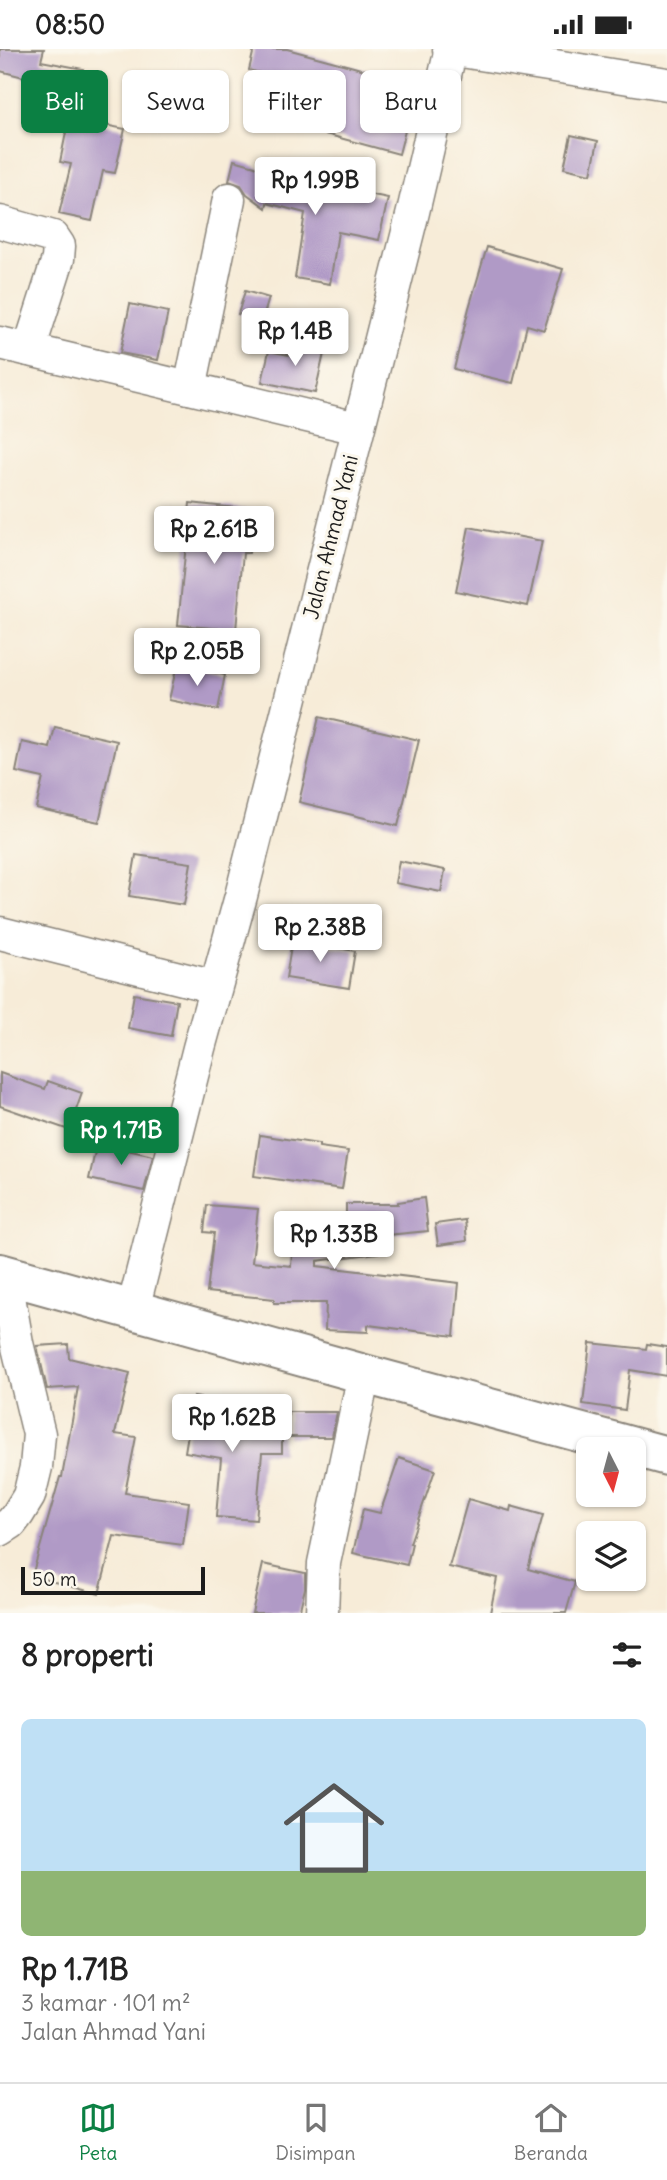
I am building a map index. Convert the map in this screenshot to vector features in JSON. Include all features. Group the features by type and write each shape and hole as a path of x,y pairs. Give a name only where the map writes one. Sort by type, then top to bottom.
{"main road":[{"path":"3,1274 667,1456"}],"street":[{"path":"450,49 667,84"},
{"name":"Jalan Ahmad Yani","path":"133,1309 215,987 242,896 413,212 450,49"},
{"path":"190,388 229,199"},
{"path":"0,222 53,237 59,246 58,259 15,347 357,428"},
{"path":"0,933 215,987"},
{"path":"0,1530 11,1523 29,1496 36,1467 39,1434 3,1274"},
{"path":"321,1613 324,1563 363,1374"}],"building":[{"path":"0,49 44,49 41,61 83,69 21,70 21,76 0,71"},
{"path":"254,49 287,49 365,70 360,70 360,133 404,133 399,154 321,133 346,133 346,70 249,70"},
{"path":"108,126 122,128 124,133 115,173 103,171 92,221 59,214 71,164 60,162 66,133 108,133"},
{"path":"571,135 598,141 591,174 564,168"},
{"path":"234,160 255,166 272,178 330,193 331,191 358,197 359,192 388,198 379,240 338,232 330,284 295,278 305,213 267,203 266,208 247,194 241,185 229,181"},
{"path":"487,247 563,269 544,330 527,325 513,383 454,369"},
{"path":"245,291 269,298 262,321 238,314"},
{"path":"130,304 168,312 158,360 120,353"},
{"path":"297,343 325,349 315,393 262,382 269,351 294,356"},
{"path":"190,503 254,510 249,553 243,553 236,630 178,625"},
{"path":"469,527 542,541 528,606 456,591"},
{"path":"177,665 225,675 218,710 169,700"},
{"path":"319,717 419,740 398,826 299,802"},
{"path":"55,727 117,741 99,822 36,808 43,778 16,772 22,742 50,748"},
{"path":"136,855 191,863 184,905 129,896"},
{"path":"399,861 445,870 441,892 395,883"},
{"path":"292,940 355,951 349,988 286,978"},
{"path":"134,994 177,1001 171,1036 128,1028"},
{"path":"0,1073 45,1089 48,1081 82,1093 69,1130 0,1106"},
{"path":"260,1135 348,1151 342,1189 254,1176"},
{"path":"97,1143 153,1156 144,1191 89,1179"},
{"path":"424,1198 428,1231 377,1236 378,1253 317,1261 317,1266 459,1283 454,1336 368,1325 368,1332 325,1330 326,1303 274,1303 274,1299 207,1292 214,1233 204,1232 207,1205 258,1209 252,1262 291,1266 293,1240 346,1242 346,1204 398,1204"},
{"path":"465,1220 467,1241 438,1245 435,1224"},
{"path":"590,1343 646,1349 647,1344 667,1347 667,1376 630,1370 625,1410 583,1404"},
{"path":"68,1344 69,1358 130,1373 115,1434 136,1437 125,1493 189,1502 183,1545 114,1536 99,1594 32,1576 62,1477 78,1387 47,1389 37,1346"},
{"path":"194,1397 236,1404 232,1426 282,1425 282,1453 262,1453 256,1520 216,1517 221,1458 185,1452"},
{"path":"288,1412 337,1412 332,1437 288,1437"},
{"path":"399,1458 435,1470 410,1543 407,1565 353,1553 363,1509 380,1513"},
{"path":"468,1499 510,1511 511,1506 543,1515 528,1569 575,1582 566,1613 490,1613 497,1578 449,1567"},
{"path":"263,1564 305,1573 305,1588 299,1613 252,1613"}]}
